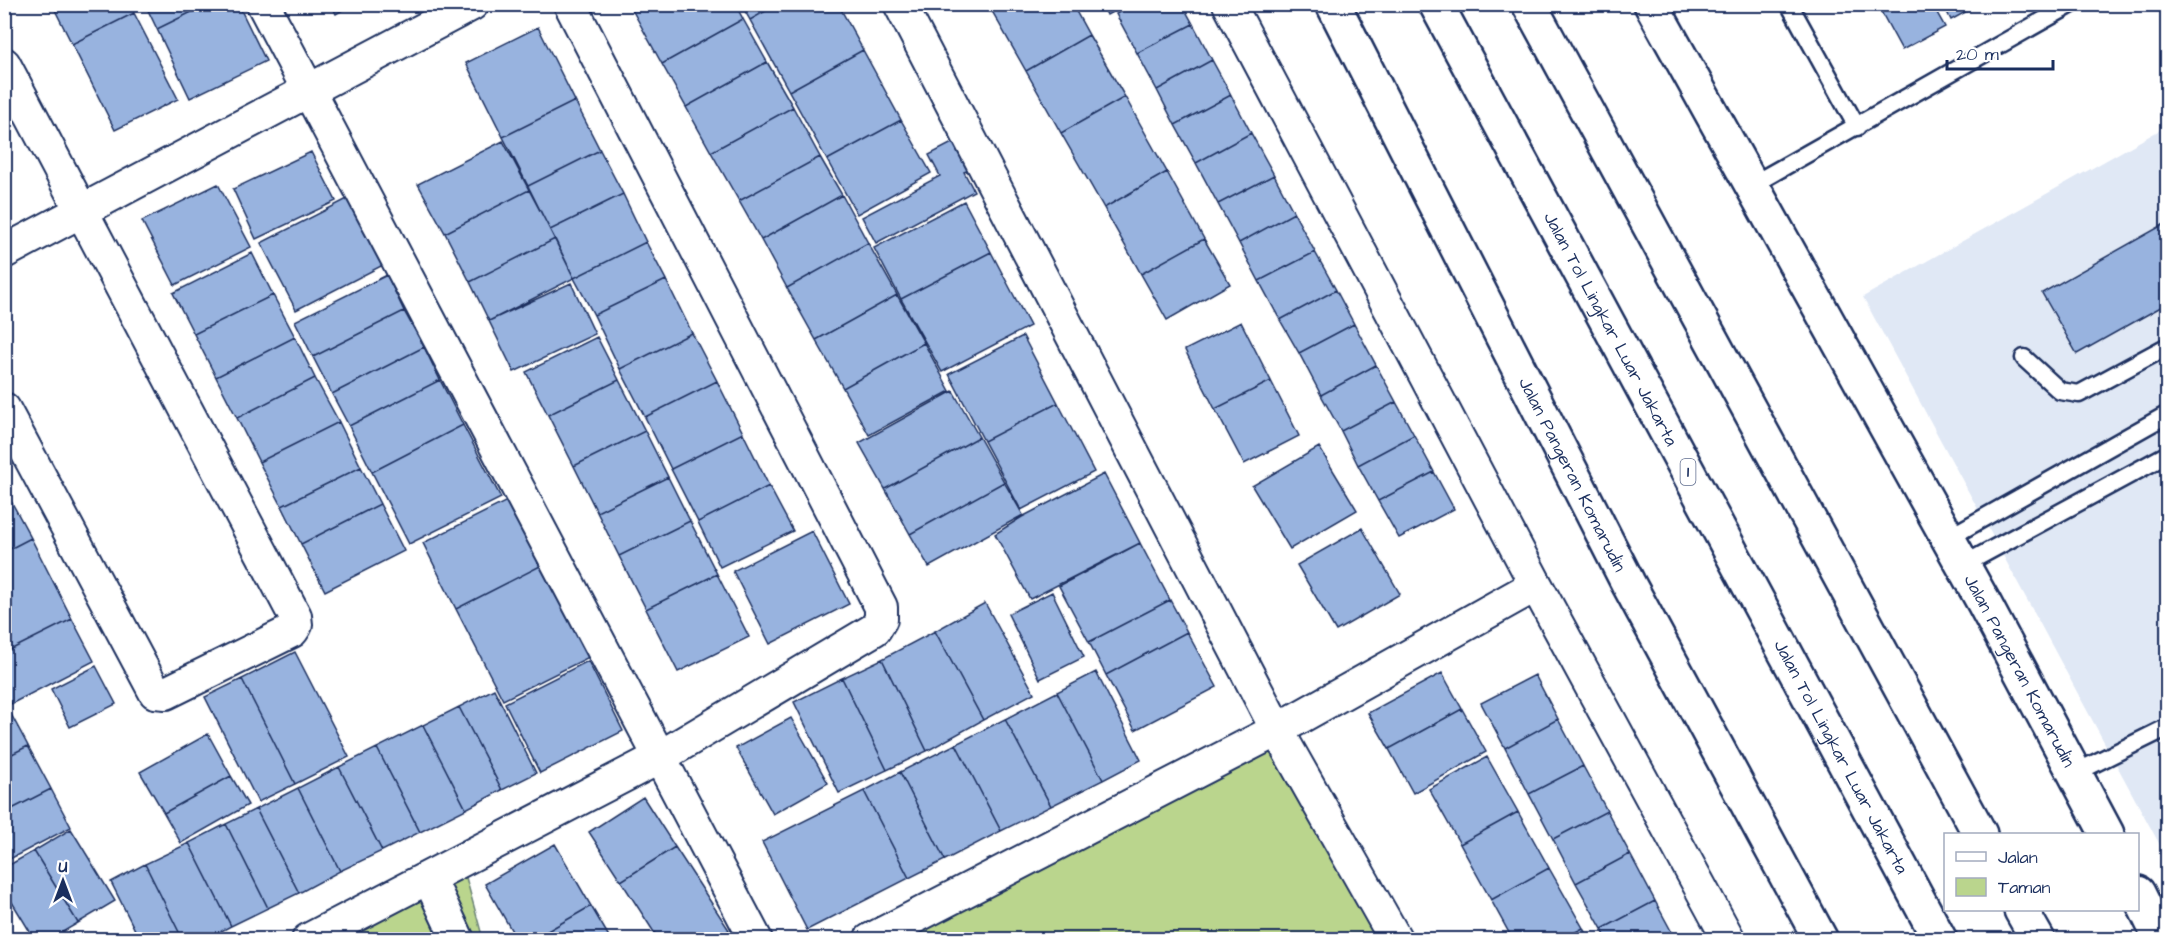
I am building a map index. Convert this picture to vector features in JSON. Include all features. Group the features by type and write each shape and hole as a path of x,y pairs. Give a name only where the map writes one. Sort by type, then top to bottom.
{"main road":[{"name":"Jalan Pangeran Komarudin","path":"1333,4 1628,583 1821,939"},
{"name":"Jalan Tol Lingkar Luar Jakarta","path":"1436,4 1940,939"},
{"path":"1529,4 1979,833"},
{"name":"Jalan Pangeran Komarudin","path":"1652,4 1750,186 1955,552 2106,833"},
{"path":"2139,895 2162,939"},
{"path":"2022,911 2038,939"}],"street":[{"path":"263,4 756,939"},
{"path":"4,252 472,4"},
{"path":"308,939 660,757 875,629 881,619 881,607 570,4"},
{"path":"900,4 1277,730 1396,939"},
{"path":"1229,4 1536,585 1729,939"},
{"path":"4,64 295,616 296,625 292,631 166,693 154,692 4,409"},
{"path":"870,939 1277,730 1536,585"},
{"path":"429,878 458,939"}],"lane":[{"path":"1789,4 1857,127"},
{"path":"1750,186 2072,4"},
{"path":"2024,358 2060,391 2079,394 2168,346"},
{"path":"1955,552 2168,414"},
{"path":"1955,552 2168,454"},
{"path":"2075,773 2168,727"}],"shaded area":[{"path":"2167,126 2167,858 1863,297"}],"green space":[{"path":"1277,730 1396,940 870,940"},
{"path":"465,874 483,939 330,940"}],"building":[{"path":"52,4 130,4 134,13 72,44"},
{"path":"145,4 208,4 157,29"},
{"path":"208,4 238,4 266,61 190,98 157,29"},
{"path":"331,4 353,4 336,14"},
{"path":"629,4 735,4 743,19 662,64"},
{"path":"741,4 778,4 750,20"},
{"path":"778,4 838,4 863,50 789,91 750,20"},
{"path":"988,4 1072,4 1089,35 1026,71"},
{"path":"1102,4 1127,4 1107,15"},
{"path":"1134,4 1182,4 1193,24 1137,53 1116,14"},
{"path":"1877,4 1932,4 1945,27 1902,50"},
{"path":"1943,4 1980,4 1951,20"},
{"path":"134,13 178,99 115,130 72,44"},
{"path":"743,19 767,62 686,107 662,64"},
{"path":"1193,24 1212,60 1157,90 1137,53"},
{"path":"538,27 575,101 503,137 466,63"},
{"path":"1089,35 1125,97 1061,133 1026,71"},
{"path":"863,50 901,120 827,160 789,91"},
{"path":"1212,60 1231,95 1175,125 1157,90"},
{"path":"767,62 793,107 711,152 686,107"},
{"path":"1231,95 1251,133 1196,163 1175,125"},
{"path":"1125,97 1167,172 1104,208 1061,133"},
{"path":"575,101 600,150 528,186 503,137"},
{"path":"793,107 820,157 739,201 711,152"},
{"path":"901,120 931,173 857,214 827,160"},
{"path":"1251,133 1274,175 1218,204 1196,163"},
{"path":"503,141 529,190 445,233 418,184"},
{"path":"954,142 969,170 964,172 974,191 876,243 862,217 940,176 929,155"},
{"path":"600,150 623,194 550,230 528,186"},
{"path":"311,152 336,201 256,239 233,189"},
{"path":"820,157 842,195 761,240 739,201"},
{"path":"1167,172 1204,239 1141,274 1104,208"},
{"path":"1274,175 1294,213 1239,243 1218,204"},
{"path":"218,184 251,247 175,285 142,221"},
{"path":"529,190 555,239 470,282 445,233"},
{"path":"623,194 646,242 574,278 550,230"},
{"path":"355,195 389,262 296,310 261,243"},
{"path":"842,195 868,243 787,288 761,240"},
{"path":"964,201 991,252 901,299 874,248"},
{"path":"1294,213 1315,252 1259,281 1239,243"},
{"path":"2168,222 2168,303 2077,354 2042,293"},
{"path":"555,239 574,278 489,321 470,282"},
{"path":"1204,239 1230,284 1167,320 1141,274"},
{"path":"646,242 666,280 594,315 574,278"},
{"path":"868,243 897,295 816,340 787,288"},
{"path":"991,252 1030,326 942,372 901,299"},
{"path":"1315,252 1336,290 1280,320 1259,281"},
{"path":"252,253 273,295 194,334 173,293"},
{"path":"387,275 404,311 313,357 295,321"},
{"path":"666,280 692,333 620,369 594,315"},
{"path":"571,283 595,334 514,372 489,321"},
{"path":"1336,290 1354,324 1299,353 1280,320"},
{"path":"273,295 295,337 216,377 194,334"},
{"path":"897,295 924,343 843,388 816,340"},
{"path":"404,311 424,347 332,394 313,357"},
{"path":"1241,322 1271,381 1215,409 1185,350"},
{"path":"1354,324 1376,365 1321,395 1299,353"},
{"path":"692,333 717,381 645,417 620,369"},
{"path":"1023,336 1058,403 984,441 949,374"},
{"path":"295,337 315,378 237,418 216,377"},
{"path":"597,337 619,380 548,415 526,372"},
{"path":"924,343 950,391 869,435 843,388"},
{"path":"424,347 440,380 349,426 332,394"},
{"path":"1376,365 1396,402 1341,431 1321,395"},
{"path":"315,378 339,422 259,462 237,418"},
{"path":"440,380 463,425 372,472 349,426"},
{"path":"619,380 645,431 574,466 548,415"},
{"path":"717,381 743,433 671,469 645,417"},
{"path":"1271,381 1299,436 1244,464 1215,409"},
{"path":"953,391 979,437 885,489 859,443"},
{"path":"1396,402 1414,435 1358,465 1341,431"},
{"path":"1058,403 1094,472 1021,510 984,441"},
{"path":"339,422 361,467 282,506 259,462"},
{"path":"463,425 501,498 409,544 372,472"},
{"path":"645,431 668,477 597,512 574,466"},
{"path":"743,433 769,486 698,522 671,469"},
{"path":"1414,435 1434,472 1378,501 1358,465"},
{"path":"979,437 1004,482 910,534 885,489"},
{"path":"1319,447 1357,510 1290,549 1252,486"},
{"path":"361,467 380,504 301,544 282,506"},
{"path":"1434,472 1454,509 1399,538 1378,501"},
{"path":"1104,474 1140,543 1030,599 995,534 1022,517"},
{"path":"668,477 690,521 619,556 597,512"},
{"path":"1004,482 1023,515 929,567 910,534"},
{"path":"769,486 793,531 720,567 698,522"},
{"path":"4,488 31,538 4,552"},
{"path":"517,496 550,561 456,609 423,543"},
{"path":"380,504 404,551 325,591 301,544"},
{"path":"690,521 717,574 646,609 619,556"},
{"path":"1362,528 1400,594 1336,631 1297,565"},
{"path":"812,531 849,604 770,644 733,571"},
{"path":"31,538 72,619 4,653 4,552"},
{"path":"1140,543 1170,600 1089,642 1059,586"},
{"path":"550,561 597,653 503,700 456,609"},
{"path":"717,574 749,637 678,672 646,609"},
{"path":"1052,592 1084,657 1040,679 1008,614"},
{"path":"1170,600 1187,632 1106,675 1089,642"},
{"path":"985,603 1034,693 983,720 935,631"},
{"path":"72,619 94,661 11,704 4,691 4,653"},
{"path":"935,631 983,720 927,751 882,659"},
{"path":"1187,632 1217,687 1135,730 1106,675"},
{"path":"295,652 349,757 295,784 242,679"},
{"path":"882,659 927,751 887,770 842,678"},
{"path":"588,661 623,731 540,773 505,703"},
{"path":"96,666 116,704 70,727 51,689"},
{"path":"1096,672 1141,760 1103,780 1057,692"},
{"path":"1442,673 1462,709 1389,749 1368,713"},
{"path":"1535,675 1558,719 1505,748 1481,703"},
{"path":"842,678 887,770 839,793 794,702"},
{"path":"242,679 295,784 258,802 205,697"},
{"path":"494,689 536,773 502,790 459,707"},
{"path":"1057,692 1103,780 1051,806 1005,719"},
{"path":"4,701 12,716 4,720"},
{"path":"459,707 502,790 466,809 423,725"},
{"path":"1462,709 1486,752 1413,793 1389,749"},
{"path":"12,716 28,746 4,758 4,720"},
{"path":"791,718 828,783 773,814 736,748"},
{"path":"1005,719 1051,806 1001,831 956,744"},
{"path":"1558,719 1583,766 1529,794 1505,748"},
{"path":"423,725 466,809 420,832 377,748"},
{"path":"208,734 231,776 164,813 140,772"},
{"path":"956,744 1001,831 945,860 900,772"},
{"path":"28,746 51,789 4,813 4,758"},
{"path":"377,748 420,832 382,851 339,767"},
{"path":"1487,757 1518,812 1460,844 1429,789"},
{"path":"1583,766 1607,811 1553,839 1529,794"},
{"path":"339,767 382,851 340,871 298,788"},
{"path":"900,772 945,860 909,878 864,791"},
{"path":"231,776 248,805 181,843 164,813"},
{"path":"298,788 340,871 299,893 256,809"},
{"path":"51,789 71,827 4,862 4,813"},
{"path":"864,791 909,878 807,930 762,842"},
{"path":"643,797 675,847 621,881 589,832"},
{"path":"256,809 299,893 268,908 226,824"},
{"path":"1607,811 1630,854 1576,883 1553,839"},
{"path":"1518,812 1549,868 1491,900 1460,844"},
{"path":"226,824 268,908 231,926 189,843"},
{"path":"71,829 115,901 78,923 34,851"},
{"path":"189,843 231,926 205,940 183,940 145,864"},
{"path":"555,844 591,906 532,940 517,940 485,884"},
{"path":"675,847 729,930 714,940 659,940 621,881"},
{"path":"34,851 78,923 49,940 35,940 4,889 4,868"},
{"path":"1630,854 1655,901 1602,929 1576,883"},
{"path":"145,864 183,940 140,940 111,882"},
{"path":"1549,868 1583,928 1561,940 1513,940 1491,900"},
{"path":"1655,901 1676,940 1607,940 1602,929"},
{"path":"591,906 611,940 532,940"},
{"path":"1583,928 1589,940 1561,940"}]}
